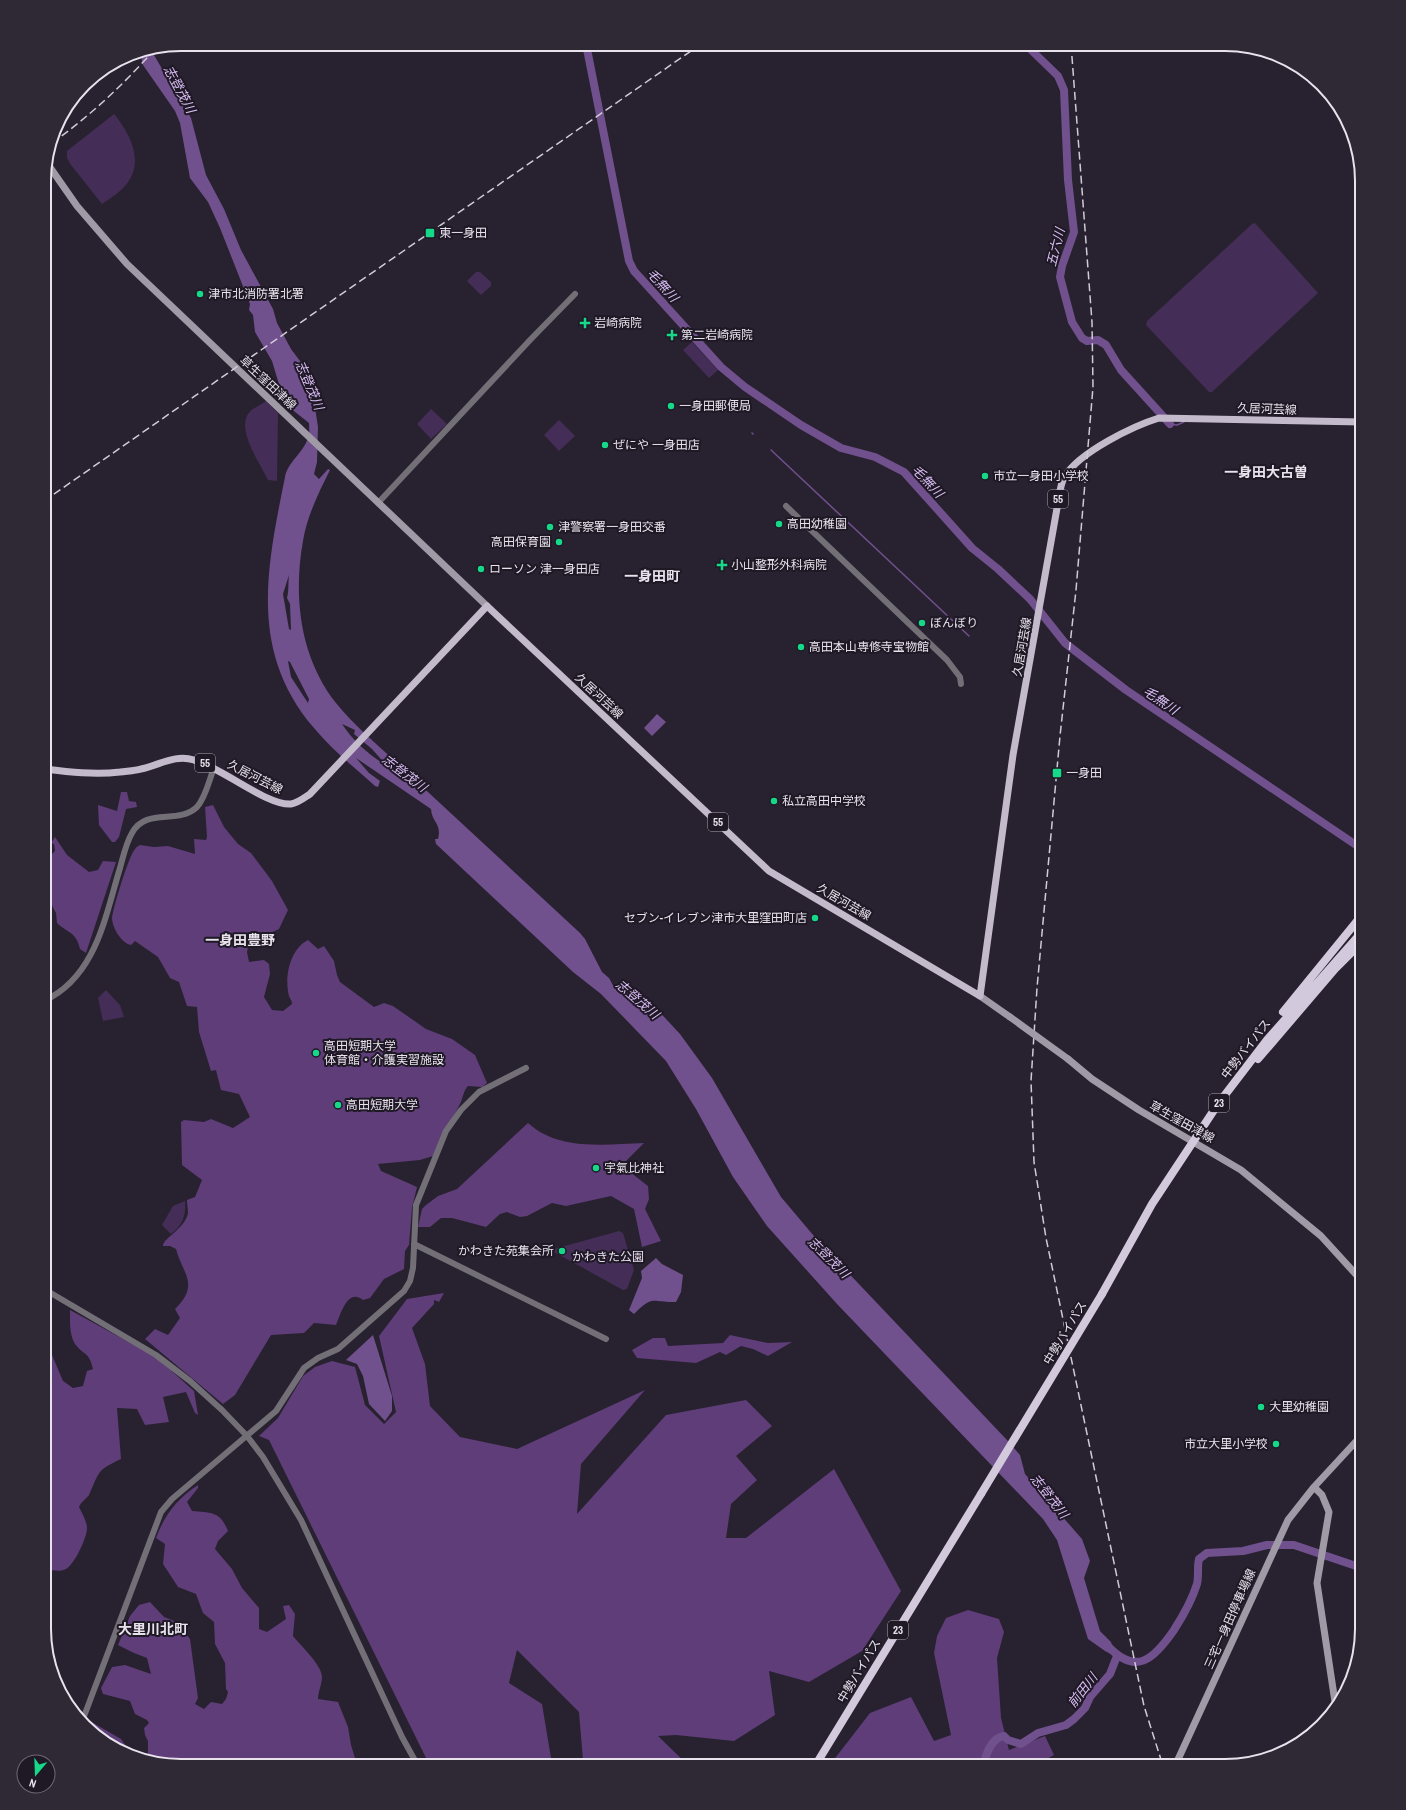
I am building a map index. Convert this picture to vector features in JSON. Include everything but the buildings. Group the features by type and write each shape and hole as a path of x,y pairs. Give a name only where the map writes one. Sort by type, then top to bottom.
{"highway":[{"path":"1218,1104 1251,1054 1304,985 1355,923"},
{"name":"中勢バイパス","path":"818,1759 1102,1294 1152,1204 1218,1104 1267,1040 1355,940"},
{"path":"1218,1104 1335,969 1355,949"}],"main road":[{"name":"草生窪田津線","path":"51,169 77,206 123,259 487,606"},
{"name":"久居河芸線","path":"51,770 88,774 118,773 141,769 179,758 196,760 214,768 271,799 286,804 291,804 310,794 487,606 769,871 980,996 1013,755 1061,485 1066,475 1081,459 1094,450 1133,427 1159,418 1172,417 1355,422"},
{"name":"草生窪田津線","path":"980,996 1068,1059 1112,1093 1229,1162 1265,1188 1321,1236 1355,1273"},
{"name":"三宅一身田停車場線","path":"1178,1759 1281,1533 1296,1508 1355,1443"},
{"path":"1314,1487 1322,1494 1329,1512 1317,1583 1335,1699"}],"street":[{"path":"378,503 575,294"},
{"path":"786,506 947,660 960,677 961,684"},
{"path":"51,997 68,986 90,958 95,948 125,849 133,830 149,819 180,815 192,810 203,798 214,768"},
{"path":"83,1715 158,1516 172,1499 278,1408 304,1368 318,1358 338,1349 404,1291 412,1274 416,1205 446,1131 461,1110 479,1092 526,1068"},
{"path":"414,1244 606,1339"},
{"path":"51,1293 120,1332 156,1355 190,1381 222,1410 247,1436 263,1457 301,1520 402,1737 414,1759"}],"green space":[{"path":"114,114 129,136 134,153 134,171 124,187 102,204 71,165 67,158 67,151"},
{"path":"1255,223 1318,293 1212,392 1209,392 1146,325 1147,321 1252,224"},
{"path":"476,272 480,272 491,282 491,286 481,295 467,281"},
{"path":"692,342 718,370 709,378 683,350"},
{"path":"266,401 278,413 277,481 268,480 255,456 247,438 245,429 245,421 248,414 254,408"},
{"path":"431,409 447,424 431,439 417,424"},
{"path":"559,420 575,436 559,451 544,435"},
{"path":"106,990 120,1005 124,1017 103,1021 98,998"},
{"path":"185,1201 183,1219 175,1231 171,1234 162,1225 173,1206"},
{"name":"かわきた公園","path":"619,1231 623,1233 634,1270 627,1289 623,1290 554,1252 554,1249"}],"shaded area":[{"path":"121,792 127,792 129,801 136,802 137,807 126,809 119,837 115,842 112,842 99,825 98,805 117,811"},
{"path":"213,805 224,827 238,844 251,853 272,881 288,910 279,929 264,936 250,939 247,952 249,962 264,960 269,964 270,974 264,997 272,1010 283,1011 292,1004 289,996 287,980 290,964 297,950 308,940 318,949 324,946 334,961 340,982 374,1007 384,1003 393,1006 426,1029 452,1039 475,1055 487,1083 482,1087 468,1086 466,1088 433,1156 420,1160 378,1164 381,1171 417,1187 412,1208 409,1245 405,1251 404,1269 384,1279 370,1298 363,1300 358,1297 353,1297 349,1299 336,1325 314,1323 304,1333 271,1335 235,1395 223,1404 145,1339 155,1329 168,1335 180,1318 175,1309 187,1293 188,1279 176,1249 170,1246 163,1246 166,1240 183,1224 186,1219 188,1213 187,1200 195,1197 202,1180 182,1165 181,1122 184,1120 204,1122 211,1119 233,1128 250,1117 239,1094 221,1090 216,1070 211,1071 199,1032 197,1007 187,1006 179,982 170,978 158,957 135,941 131,945 127,944 115,930 112,922 113,912 125,871 132,853 136,848 140,845 154,847 168,846 195,854 194,839 206,840 207,837 205,807"},
{"path":"55,837 67,855 89,872 98,870 103,861 116,862 86,953 80,949 74,936 57,923 56,913 51,904 51,855 55,851 54,844 51,843"},
{"path":"528,1123 546,1135 569,1142 594,1145 644,1143 624,1163 626,1169 648,1186 649,1199 645,1209 661,1241 642,1247 634,1209 611,1196 566,1206 552,1203 527,1216 520,1217 507,1212 500,1214 486,1227 452,1218 441,1218 430,1227 418,1227 422,1209 426,1205 438,1196 457,1189"},
{"path":"444,1293 439,1302 434,1300 434,1304 412,1328 425,1364 430,1406 460,1437 517,1449 645,1390 581,1464 577,1514 666,1415 746,1400 772,1426 736,1456 757,1480 731,1504 726,1538 746,1538 834,1469 901,1591 862,1651 809,1682 769,1671 775,1715 734,1741 676,1735 658,1736 682,1759 583,1759 579,1712 517,1650 509,1683 542,1704 551,1759 427,1759 269,1440 259,1436 278,1418 303,1376 315,1367 332,1361 355,1367 365,1405 384,1424 396,1412 379,1336 407,1299"},
{"path":"70,1310 156,1357 194,1391 198,1415 195,1413 186,1392 163,1397 169,1422 145,1425 137,1409 117,1408 121,1459 107,1466 100,1472 89,1495 79,1507 87,1526 86,1532 73,1562 66,1569 58,1571 51,1570 51,1353 63,1381 73,1388 83,1386 87,1371 93,1369 88,1356 75,1344 70,1327"},
{"path":"730,1335 768,1343 792,1342 768,1356 753,1349 741,1346 726,1355 720,1352 696,1363 637,1358 632,1350 653,1338 665,1338 668,1346 723,1343"},
{"path":"198,1485 198,1488 187,1502 192,1511 214,1514 218,1516 225,1524 228,1531 218,1541 215,1549 232,1569 242,1588 259,1608 259,1629 267,1632 286,1619 283,1606 289,1605 295,1614 293,1636 315,1661 321,1672 322,1680 318,1699 338,1702 348,1727 355,1759 181,1759 148,1755 148,1741 144,1728 149,1723 147,1720 135,1714 130,1701 103,1694 101,1688 112,1667 125,1665 151,1674 147,1658 118,1645 130,1616 139,1605 150,1602 164,1617 177,1622 190,1639 198,1698 195,1704 204,1709 211,1702 222,1704 226,1699 228,1692 226,1689 225,1663 215,1644 214,1622 203,1613 196,1594 178,1587 163,1564 165,1544 156,1538 163,1522 172,1508"},
{"path":"968,1610 999,1619 1004,1632 997,1658 1001,1718 1009,1750 1045,1736 1054,1755 1047,1759 834,1759 870,1713 911,1697 934,1741 951,1735 934,1653 937,1636 946,1618"},
{"path":"88,1720 121,1739 126,1747 116,1742"}],"water":[{"path":"154,55 191,118 206,175 224,209 241,250 273,309 277,323 308,377 318,427 317,462 314,474 319,479 328,469 330,470 307,522 300,562 300,605 302,626 307,646 314,666 324,685 336,703 349,718 394,760 394,772 403,781 407,782 407,779 415,780 580,933 585,939 602,972 609,978 615,989 618,988 653,1005 680,1034 712,1078 781,1197 819,1242 1007,1440 1020,1455 1025,1474 1082,1539 1090,1561 1084,1578 1100,1631 1111,1642 1115,1656 1088,1639 1057,1540 1043,1519 837,1304 767,1226 733,1177 696,1109 666,1061 601,994 573,972 436,844 435,839 438,839 439,830 431,809 356,758 369,773 380,781 378,787 375,786 328,744 314,728 293,699 279,669 271,638 268,607 269,576 278,510 286,472 306,443 309,435 309,423 285,404 272,361 255,332 253,315 249,310 250,304 220,228 208,202 190,178 180,123 175,111 143,65 141,57","holes":["289,575 287,598 290,604 291,630 289,629 283,594","288,661 290,662 309,699 308,703 291,677","342,724 355,730 354,734 372,749 387,766 362,747"]},
{"path":"657,714 666,722 652,736 644,728"},
{"path":"656,1258 662,1264 683,1275 681,1292 676,1302 650,1302 634,1314 629,1310 642,1278 641,1271"},
{"path":"373,1335 392,1396 392,1411 385,1421 369,1404 363,1376 357,1364 346,1360"}],"waterway":[{"name":"毛無川","path":"587,51 629,261 634,271 721,367 745,387 801,425 841,448 875,457 904,472 972,548 998,569 1030,599 1065,643 1126,690 1355,844"},
{"name":"五六川","path":"1032,51 1058,76 1064,90 1068,180 1074,232 1062,266 1060,277 1072,322 1082,338 1087,341 1098,340 1106,345 1121,370 1170,424"},
{"path":"1170,424 1177,425 1184,422"},
{"path":"771,450 969,636"},
{"name":"志登茂川","path":"1107,1645 1117,1655 1127,1660 1136,1662 1152,1656 1167,1640 1187,1608 1197,1584 1199,1559 1207,1553 1243,1551 1267,1545 1294,1545 1355,1566"},
{"name":"前田川","path":"985,1759 992,1743 999,1737 1004,1736 1008,1740 1021,1744 1038,1733 1066,1725 1074,1719 1085,1708 1090,1697 1110,1674 1117,1656"}],"railway":[{"path":"51,496 691,51"},
{"path":"1072,51 1092,322 1093,387 1076,590 1060,736 1037,988 1031,1081 1034,1162 1046,1238 1144,1706 1161,1759"},
{"path":"58,138 80,122 106,99 149,56"}],"place":[{"name":"東一身田","path":"430,233"},
{"name":"津市北消防署北署","path":"200,294"},
{"name":"岩崎病院","path":"585,323"},
{"name":"第二岩崎病院","path":"672,335"},
{"name":"一身田郵便局","path":"671,406"},
{"name":"ぜにや 一身田店","path":"605,445"},
{"name":"市立一身田小学校","path":"985,476"},
{"name":"高田幼稚園","path":"779,524"},
{"name":"津警察署一身田交番","path":"550,527"},
{"name":"高田保育園","path":"559,542"},
{"name":"小山整形外科病院","path":"722,565"},
{"name":"ローソン 津一身田店","path":"481,569"},
{"name":"ぼんぼり","path":"922,623"},
{"name":"高田本山専修寺宝物館","path":"801,647"},
{"name":"一身田","path":"1057,773"},
{"name":"私立高田中学校","path":"774,801"},
{"name":"セブン-イレブン津市大里窪田町店","path":"815,918"},
{"name":"高田短期大学 体育館・介護実習施設","path":"316,1053"},
{"name":"高田短期大学","path":"338,1105"},
{"name":"宇氣比神社","path":"596,1168"},
{"name":"かわきた苑集会所","path":"562,1251"},
{"name":"大里幼稚園","path":"1261,1407"},
{"name":"市立大里小学校","path":"1276,1444"}],"district":[{"name":"一身田大古曽","path":"1266,472"},
{"name":"一身田町","path":"652,576"},
{"name":"一身田豊野","path":"240,940"},
{"name":"大里川北町","path":"153,1629"}]}
